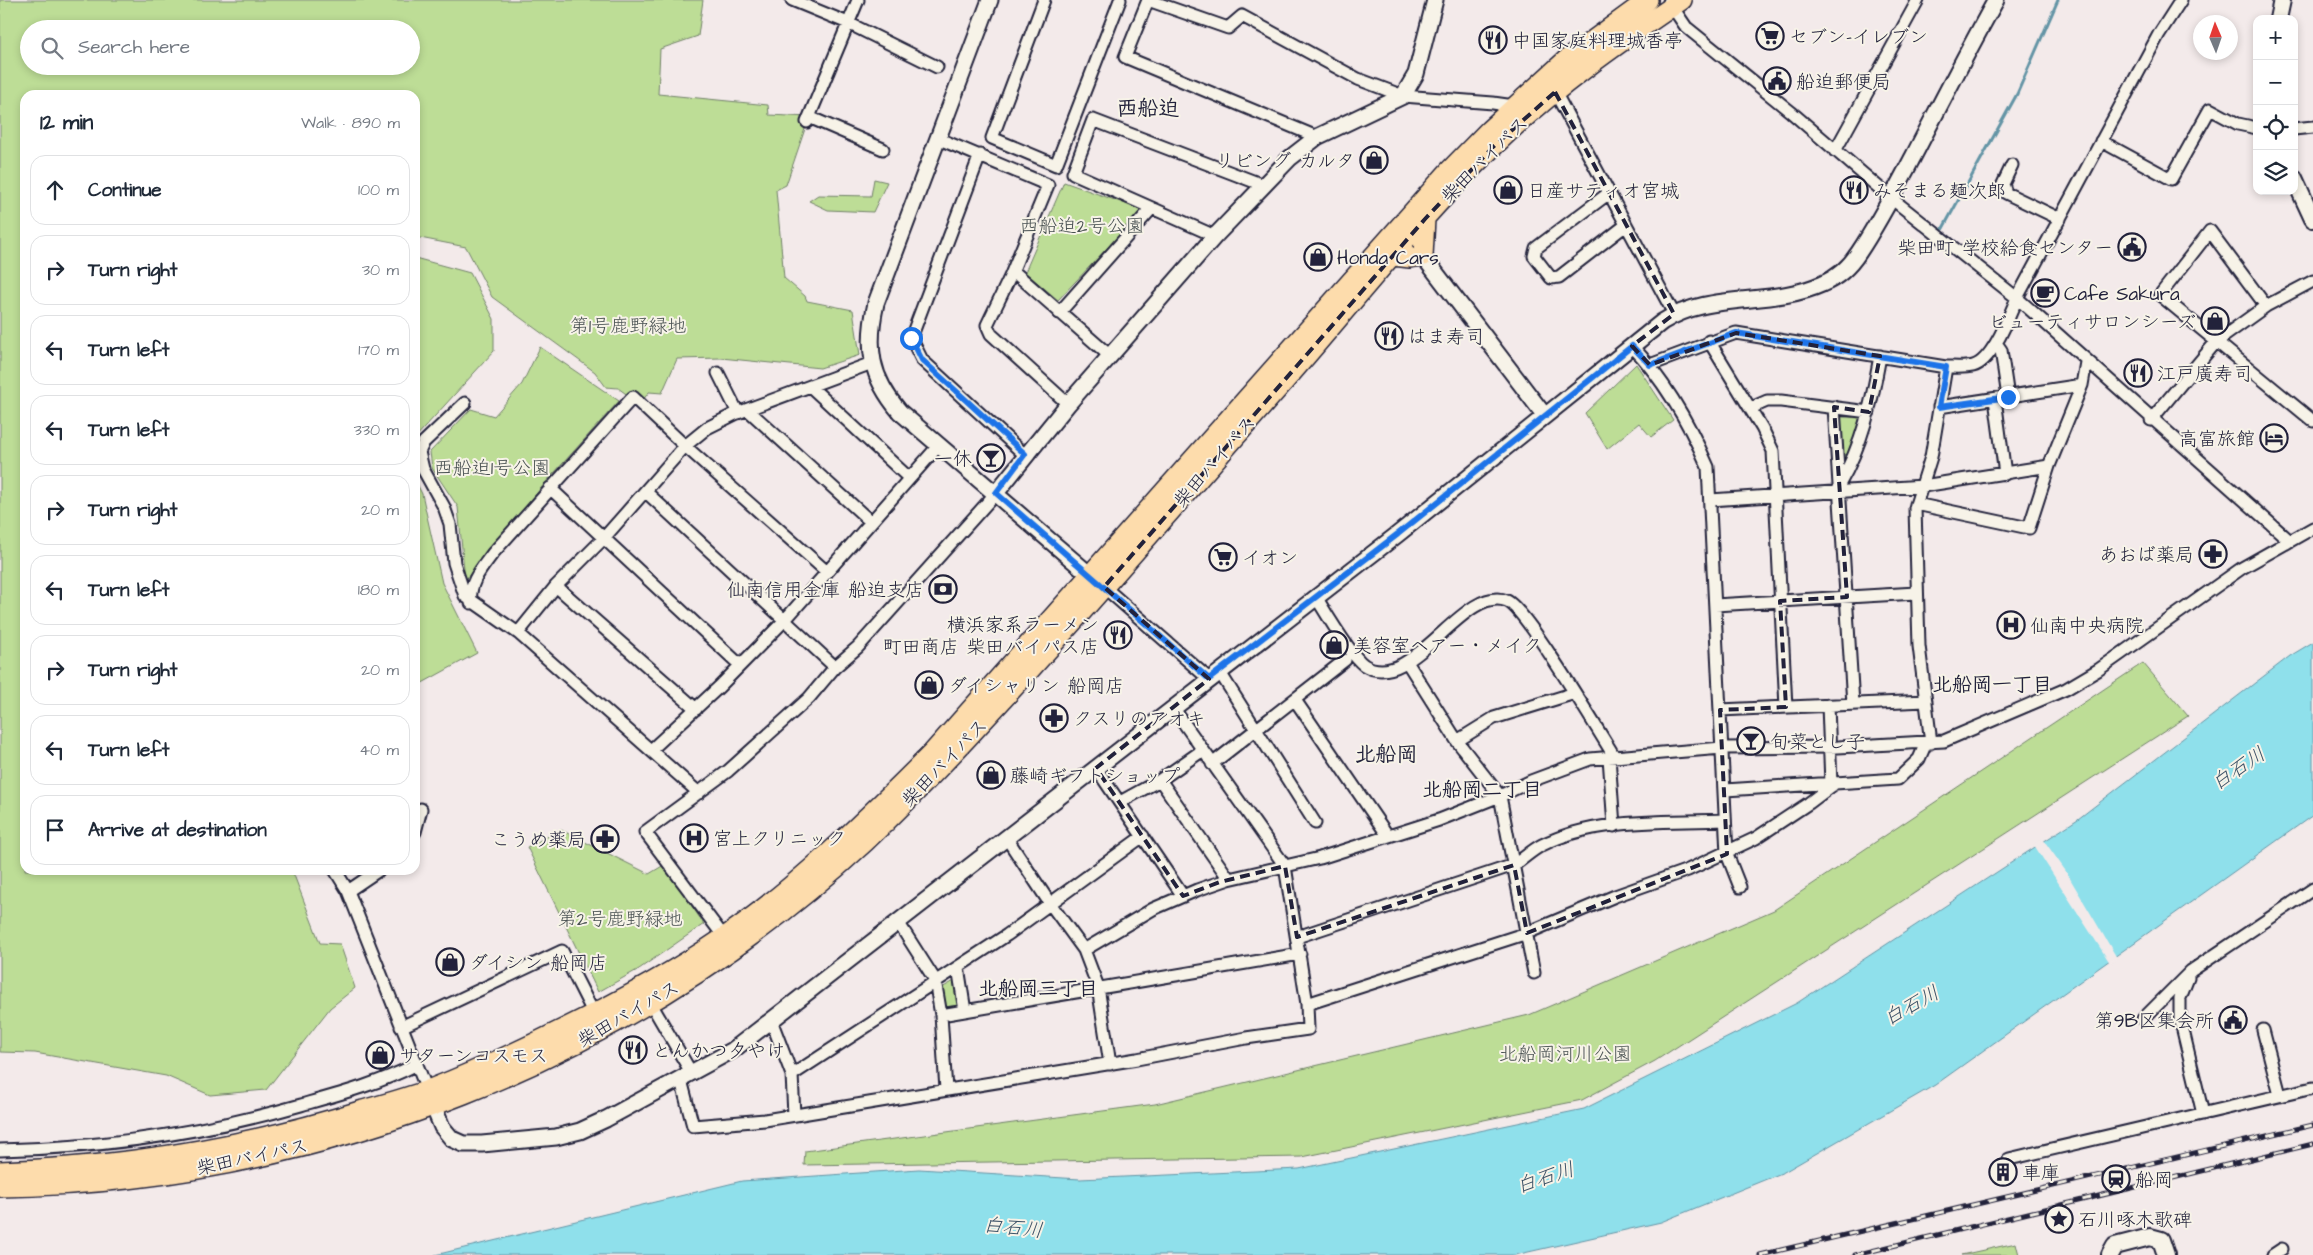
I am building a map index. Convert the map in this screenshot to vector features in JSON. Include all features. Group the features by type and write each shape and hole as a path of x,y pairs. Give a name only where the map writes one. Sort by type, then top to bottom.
{"highway":[{"name":"柴田バイパス","path":"0,1172 120,1163 208,1150 304,1129 497,1081 562,1051 650,1002 732,949 780,914 864,843 959,747 1097,581 1448,172 1514,106 1566,60 1648,0"},
{"name":"柴田バイパス","path":"0,1187 116,1179 272,1155 342,1136 430,1098 594,1014 647,985 724,937 805,874 857,828 932,753 1097,581 1425,219 1493,147 1555,92 1674,2"},
{"path":"1393,256 1410,258 1423,256 1425,219"}],"main road":[{"path":"2279,15 2282,0"},
{"path":"2298,187 2313,220"},
{"path":"2110,1255 2115,1246 2150,1237 2161,1240 2166,1255"}],"street":[{"path":"792,0 848,23 938,67"},
{"path":"858,0 808,120 883,149"},
{"path":"990,0 876,303 870,337 872,362 884,393 892,403 939,445 1097,581 1214,675 1257,729 1315,823"},
{"path":"1044,0 992,138 1056,165 1120,0"},
{"path":"1317,137 1124,57 1148,0 1228,28 1242,16 1358,79 1403,96 1493,102 1514,106"},
{"path":"724,937 645,832 728,771 809,698 835,667 858,647 996,493 1025,454 1215,236 1290,158 1317,137 1403,96 1416,74 1435,0"},
{"path":"1835,151 1918,0"},
{"path":"1650,365 1709,341 1736,333 1946,367 1975,366 1987,356 1996,343 2017,298 2101,142 2160,34 2181,0"},
{"path":"338,875 348,891 415,1065 442,1127 457,1142 482,1144 522,1141 580,1131 686,1077 733,1050 1006,837 1174,709 1214,675 1316,597 1674,314 1707,304 1778,296 1824,284 1846,268 1858,253 1891,198 1993,1"},
{"path":"1674,2 1686,27 1891,198 2017,298 2151,420 2290,541"},
{"path":"1555,92 1674,314"},
{"path":"2101,142 2171,179 2210,109 2238,124 2253,127"},
{"path":"1215,236 1073,173 1093,120 1263,185"},
{"path":"2298,128 2313,127"},
{"path":"937,138 1048,184 1013,271 987,325 991,334 1068,404"},
{"path":"980,155 911,338 922,360 1025,454"},
{"path":"2012,165 2003,184 2006,193 2060,219"},
{"path":"1609,193 1536,248 1534,256 1551,278 1559,277 1626,225"},
{"path":"1059,313 1152,208"},
{"path":"2266,306 2210,231 2160,295 2313,421"},
{"path":"1423,256 1544,416"},
{"path":"1013,271 1110,356"},
{"path":"2151,420 2216,342 2266,306 2313,281"},
{"path":"1709,341 1750,408 1773,451 1786,707"},
{"path":"1996,343 2001,350 2008,397"},
{"path":"1632,346 1650,365 1694,434 1708,467 1725,790 1726,854 1740,887"},
{"path":"1840,488 1852,463 1869,412 1880,356"},
{"path":"518,633 556,586 603,539 685,446 707,428 743,411 811,387 872,362"},
{"path":"1916,504 2029,528 2049,466 2082,385 2086,362"},
{"path":"1725,790 1898,779 1919,759 1928,743 1916,592 1916,504 1931,456 1946,367"},
{"path":"718,373 743,411 871,522"},
{"path":"1939,407 2082,385"},
{"path":"811,387 909,478"},
{"path":"471,603 470,594 481,569 550,488 633,397 685,446 827,572"},
{"path":"1996,399 2004,474"},
{"path":"1750,408 1768,401 1774,401 1869,412"},
{"path":"420,450 424,442 465,403"},
{"path":"1834,407 1853,704"},
{"path":"651,750 696,709 784,621 939,445"},
{"path":"420,456 423,469 444,507 450,524 454,563 465,596 471,603 518,633 699,793"},
{"path":"1710,500 1840,488 1923,486 2049,466"},
{"path":"550,488 740,665"},
{"path":"646,492 835,667"},
{"path":"1084,950 1153,909 1183,896 1230,879 1320,858 1439,820 1500,796 1524,784 1590,759 1722,748 1830,747 1944,741 2066,689 2098,670 2242,568 2313,528"},
{"path":"556,586 696,709"},
{"path":"1714,606 1916,592"},
{"path":"1316,597 1359,660 1366,666 1387,669 1407,662 1482,600 1506,600 1514,605 1574,693 1611,756 1614,826"},
{"path":"1212,764 1345,660"},
{"path":"1407,662 1457,741 1500,796 1534,973"},
{"path":"1457,741 1494,718 1574,693"},
{"path":"1295,700 1388,836"},
{"path":"1720,710 1926,700"},
{"path":"1828,705 1833,784"},
{"path":"650,1002 686,1077 693,1126 765,1120 1110,1064 1246,1038 1308,1029 1307,1004 1300,954 1285,866 1174,709"},
{"path":"1120,802 1160,780 1203,750"},
{"path":"1096,768 1183,896"},
{"path":"1160,780 1230,879"},
{"path":"1307,1004 1527,933 1726,854 1785,820 1833,784"},
{"path":"1296,938 1514,865 1542,845 1591,828 1726,820"},
{"path":"792,1075 935,980 1007,935 1049,902 1143,836"},
{"path":"1006,837 1049,902 1084,950 1098,988 1110,1064"},
{"path":"348,891 372,875"},
{"path":"2142,1019 2192,971 2313,889"},
{"path":"898,922 935,980 941,1015 946,1090"},
{"path":"401,1026 562,951 594,1014"},
{"path":"941,1015 1300,954"},
{"path":"958,967 965,1011"},
{"path":"2192,971 2180,998 2180,1018 2204,1114"},
{"path":"771,1020 792,1075 794,1115"},
{"path":"2263,1030 2280,1095"},
{"path":"0,1150 92,1145 237,1123 372,1085 415,1065"},
{"path":"2009,1159 2313,1088"}],"highlighted area":[{"path":"1555,92 1674,314 1632,346 1650,365 1736,333 1880,356 1869,412 1834,407 1847,597 1780,601 1786,707 1720,710 1727,854 1527,933 1514,865 1297,937 1285,866 1220,882 1183,896 1096,768 1209,679 1104,587 1425,219 1493,147"}],"green space":[{"name":"第1号鹿野緑地","path":"0,0 703,0 698,36 660,49 658,94 768,105 769,115 809,117 786,185 776,190 784,278 805,296 807,301 853,310 860,355 820,368 721,358 677,359 662,393 649,392 640,404 618,388 606,387 595,372 492,297 466,247 420,238 420,90 20,90 20,875 294,875 320,943 340,944 355,988 330,1008 266,1090 210,1095 166,1076 35,1053 0,1052"},
{"path":"874,179 887,182 873,212 828,210 809,201 818,195 871,196"},
{"name":"西船迫2号公園","path":"1064,182 1143,210 1058,300 1025,272"},
{"path":"420,259 470,273 494,319 494,351 420,432"},
{"name":"西船迫1号公園","path":"540,347 619,401 546,482 465,580 458,507 432,468 430,452 471,409 494,416 522,384"},
{"path":"1636,364 1673,420 1651,437 1639,423 1607,449 1585,413"},
{"path":"1841,417 1863,418 1848,465 1843,463"},
{"path":"420,490 442,583 477,653 420,684"},
{"name":"北船岡河川公園","path":"2143,663 2188,716 1655,1061 1582,1100 1302,1157 804,1165 805,1151 1155,1104 1529,1015 1774,910"},
{"name":"第2号鹿野緑地","path":"561,830 649,874 664,865 704,924 639,969 598,992 527,847"},
{"path":"956,980 963,1008 945,1011 940,989"},
{"path":"2016,1243 2019,1255 1961,1255"}],"water":[{"name":"白石川","path":"2313,642 2313,815 1935,1085 1784,1172 1661,1222 1515,1255 435,1255 742,1181 919,1169 1080,1179 1299,1169 1584,1109 1797,1003 2078,819 2290,656"}],"pier":[{"path":"2043,839 2065,870 2117,958 2110,963 2034,845"}],"waterway":[{"path":"1942,230 2017,94 2058,0"}],"railway":[{"path":"1760,1255 2313,1125"},
{"path":"1855,1255 2313,1144"}],"place":[{"name":"セブン-イレブン","path":"1770,36"},
{"name":"中国家庭料理城香亭","path":"1493,40"},
{"name":"船迫郵便局","path":"1777,81"},
{"name":"リビング カルタ","path":"1374,160"},
{"name":"日産サティオ宮城","path":"1508,190"},
{"name":"みそまる麺次郎","path":"1854,190"},
{"name":"柴田町 学校給食センター","path":"2132,247"},
{"name":"Honda Cars","path":"1318,257"},
{"name":"Cafe Sakura","path":"2045,293"},
{"name":"ビューティサロンシーズ","path":"2215,321"},
{"name":"はま寿司","path":"1389,336"},
{"name":"江戸廣寿司","path":"2138,373"},
{"name":"高富旅館","path":"2274,438"},
{"name":"一休","path":"991,458"},
{"name":"あおば薬局","path":"2213,554"},
{"name":"イオン","path":"1223,557"},
{"name":"仙南信用金庫 船迫支店","path":"943,589"},
{"name":"仙南中央病院","path":"2011,625"},
{"name":"横浜家系ラーメン 町田商店 柴田バイパス店","path":"1118,635"},
{"name":"美容室ヘアー・メイク","path":"1334,645"},
{"name":"ダイシャリン 船岡店","path":"929,685"},
{"name":"クスリのアオキ","path":"1054,718"},
{"name":"旬菜とし子","path":"1751,741"},
{"name":"藤崎ギフトショップ","path":"991,775"},
{"name":"宮上クリニック","path":"694,838"},
{"name":"こうめ薬局","path":"605,839"},
{"name":"ダイシン 船岡店","path":"450,962"},
{"name":"第9B区集会所","path":"2233,1020"},
{"name":"とんかつ夕やけ","path":"633,1050"},
{"name":"サターンコスモス","path":"380,1055"},
{"name":"車庫","path":"2003,1172"},
{"name":"船岡","path":"2116,1179"},
{"name":"石川啄木歌碑","path":"2059,1219"}],"district":[{"name":"西船迫","path":"1148,108"},
{"name":"北船岡一丁目","path":"1992,684"},
{"name":"北船岡","path":"1386,754"},
{"name":"北船岡二丁目","path":"1482,789"},
{"name":"北船岡三丁目","path":"1038,988"}],"route":[{"path":"911,338 914,348 922,360 1025,454 996,493 1209,679 1398,534 1632,346 1650,365 1709,341 1736,333 1773,338 1946,367 1939,407 2008,397"}]}
